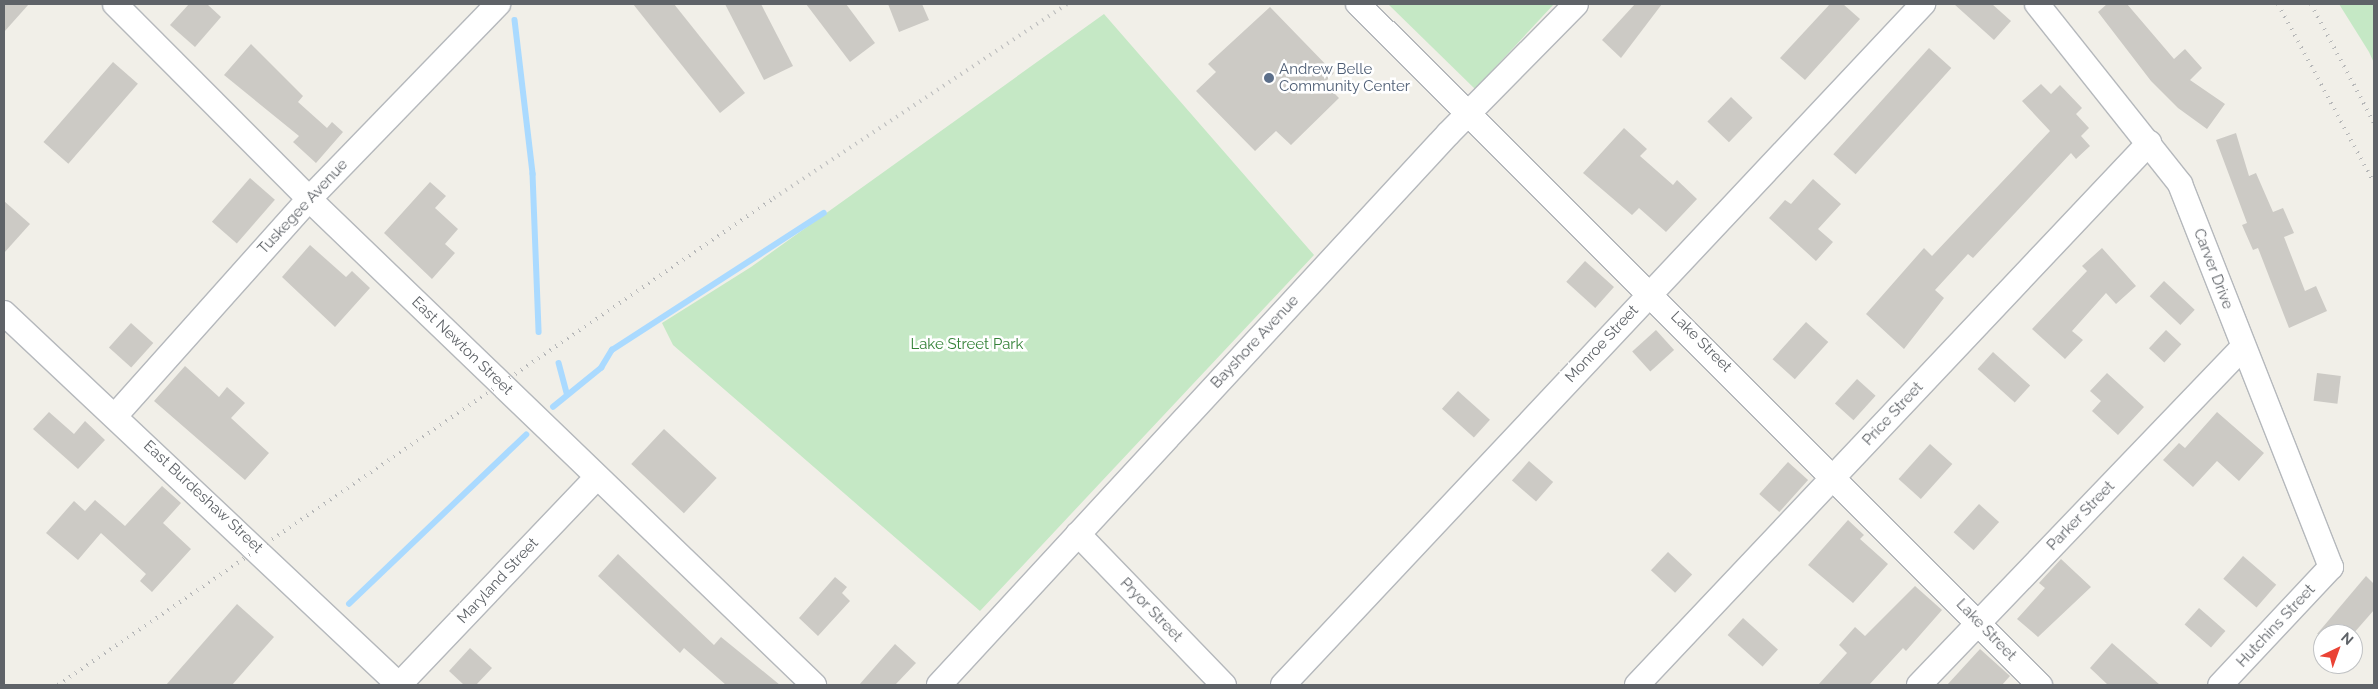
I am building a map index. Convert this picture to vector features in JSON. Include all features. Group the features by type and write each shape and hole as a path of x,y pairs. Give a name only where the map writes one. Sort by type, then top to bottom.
{"street":[{"name":"East Newton Street","path":"115,4 309,199 814,685"},
{"name":"Tuskegee Avenue","path":"115,416 309,199 498,4"},
{"name":"Lake Street","path":"1358,4 1472,113 1836,477 2040,685"},
{"name":"Bayshore Avenue","path":"940,685 1078,534 1576,4"},
{"name":"Monroe Street","path":"1284,685 1923,4"},
{"name":"Carver Drive","path":"2038,4 2150,143 2180,184 2331,567"},
{"name":"Price Street","path":"1637,685 1836,477 2150,143"},
{"name":"East Burdeshaw Street","path":"4,313 399,685"},
{"name":"Parker Street","path":"1919,685 2243,347"},
{"name":"Maryland Street","path":"399,685 596,476"},
{"name":"Pryor Street","path":"1078,534 1224,685"},
{"name":"Hutchins Street","path":"2220,685 2331,567"}],"green space":[{"path":"1388,4 1554,4 1475,89"},
{"path":"2339,4 2374,4 2374,63 2369,52"},
{"name":"Lake Street Park","path":"1104,14 1314,255 980,611 673,345 662,323 751,267"}],"building":[{"path":"4,4 29,4 4,32"},
{"path":"189,4 207,4 221,17 195,47 170,25"},
{"path":"633,4 674,4 745,93 720,113"},
{"path":"725,4 761,4 793,66 764,80"},
{"path":"806,4 846,4 875,43 850,62"},
{"path":"888,4 922,4 929,20 899,32"},
{"path":"1635,4 1662,4 1621,58 1602,40"},
{"path":"1830,4 1843,4 1860,19 1805,80 1780,58"},
{"path":"1954,4 1992,4 2011,21 1994,40"},
{"path":"2107,4 2127,4 2174,59 2185,49 2202,68 2190,80 2225,104 2207,129 2178,108 2151,81 2098,12"},
{"name":"Andrew Belle Community Center","path":"1270,7 1334,73 1324,83 1339,98 1291,145 1276,131 1255,151 1196,91 1216,72 1208,64"},
{"path":"251,44 303,96 298,102 327,128 332,122 343,132 316,163 293,142 299,136 224,75"},
{"path":"1929,48 1951,68 1856,174 1833,154"},
{"path":"113,62 138,84 68,164 43,142"},
{"path":"2041,84 2051,94 2060,85 2082,108 2076,114 2089,128 2081,136 2090,146 2076,159 2071,153 1973,258 1968,254 1935,290 1944,298 1904,349 1866,314 1924,248 1932,256 2050,131 2022,101"},
{"path":"1731,97 1753,118 1729,142 1707,121"},
{"path":"1624,128 1647,149 1640,156 1673,185 1677,180 1697,199 1666,232 1639,208 1632,215 1583,173"},
{"path":"2236,133 2249,176 2256,173 2273,212 2283,208 2294,233 2284,237 2305,291 2316,286 2327,311 2289,328 2258,248 2253,250 2242,225 2247,223 2216,140"},
{"path":"250,178 275,200 237,243 212,222"},
{"path":"1813,179 1841,204 1818,229 1833,242 1816,261 1769,218 1785,200 1791,204"},
{"path":"430,182 446,196 435,208 458,229 445,244 455,253 432,279 384,233"},
{"path":"4,201 30,224 4,253"},
{"path":"310,245 346,277 352,271 370,288 335,327 282,277"},
{"path":"2102,248 2136,286 2116,304 2106,293 2072,331 2083,340 2065,359 2032,329 2087,271 2082,266"},
{"path":"1585,261 1614,287 1595,308 1566,282"},
{"path":"2164,281 2195,310 2180,325 2150,296"},
{"path":"1806,322 1828,342 1795,379 1773,359"},
{"path":"131,323 153,343 131,368 109,348"},
{"path":"1656,330 1674,350 1650,371 1632,351"},
{"path":"2166,330 2181,344 2164,363 2149,348"},
{"path":"1993,352 2030,385 2015,403 1978,369"},
{"path":"185,366 219,397 227,387 245,403 231,418 269,453 245,480 154,401"},
{"path":"2107,373 2144,407 2118,435 2092,411 2101,401 2090,391"},
{"path":"2317,373 2341,376 2337,404 2314,401"},
{"path":"1857,379 1876,396 1853,420 1835,404"},
{"path":"1458,391 1490,420 1474,438 1442,409"},
{"path":"49,412 74,434 85,421 105,440 78,469 33,429"},
{"path":"2217,412 2264,453 2239,481 2217,461 2193,487 2163,460 2179,443 2185,448"},
{"path":"664,429 717,478 684,513 631,464"},
{"path":"1930,444 1952,464 1921,499 1899,479"},
{"path":"1529,461 1553,482 1536,502 1512,481"},
{"path":"1788,462 1808,480 1779,512 1759,494"},
{"path":"162,486 181,503 163,523 191,549 152,592 140,581 146,574 101,533 78,560 46,533 74,501 85,511 95,500 125,526"},
{"path":"1979,504 1999,522 1974,550 1954,532"},
{"path":"1848,520 1864,535 1860,539 1888,564 1853,603 1808,565"},
{"path":"1668,552 1692,575 1675,593 1651,570"},
{"path":"618,554 714,645 721,637 780,685 726,685 684,648 680,653 598,576"},
{"path":"2243,556 2276,585 2257,608 2223,579"},
{"path":"2061,559 2091,587 2038,637 2017,619 2045,588 2039,583"},
{"path":"2366,576 2374,584 2374,610 2362,624 2325,624"},
{"path":"835,577 847,587 842,593 850,601 818,636 799,618"},
{"path":"1915,586 1942,610 1906,651 1903,648 1869,685 1818,685 1847,653 1839,645 1855,627 1865,636"},
{"path":"237,604 274,637 232,685 166,685"},
{"path":"2199,608 2225,631 2211,648 2185,625"},
{"path":"1743,618 1778,649 1763,667 1728,635"},
{"path":"2112,643 2160,685 2108,685 2090,668"},
{"path":"895,644 916,663 895,685 859,685"},
{"path":"470,648 492,668 476,685 464,685 449,671"},
{"path":"1980,649 2010,676 2002,685 1947,685"}],"waterway":[{"path":"515,20 533,174 539,332"},
{"path":"553,407 601,368 612,350 824,213"},
{"path":"559,363 567,393"},
{"path":"349,604 526,435"}],"railway":[{"path":"58,685 774,198 1067,4"},
{"path":"2278,4 2374,183"},
{"path":"2311,4 2374,123"}],"place":[{"name":"Andrew Belle Community Center","path":"1269,78"}]}
